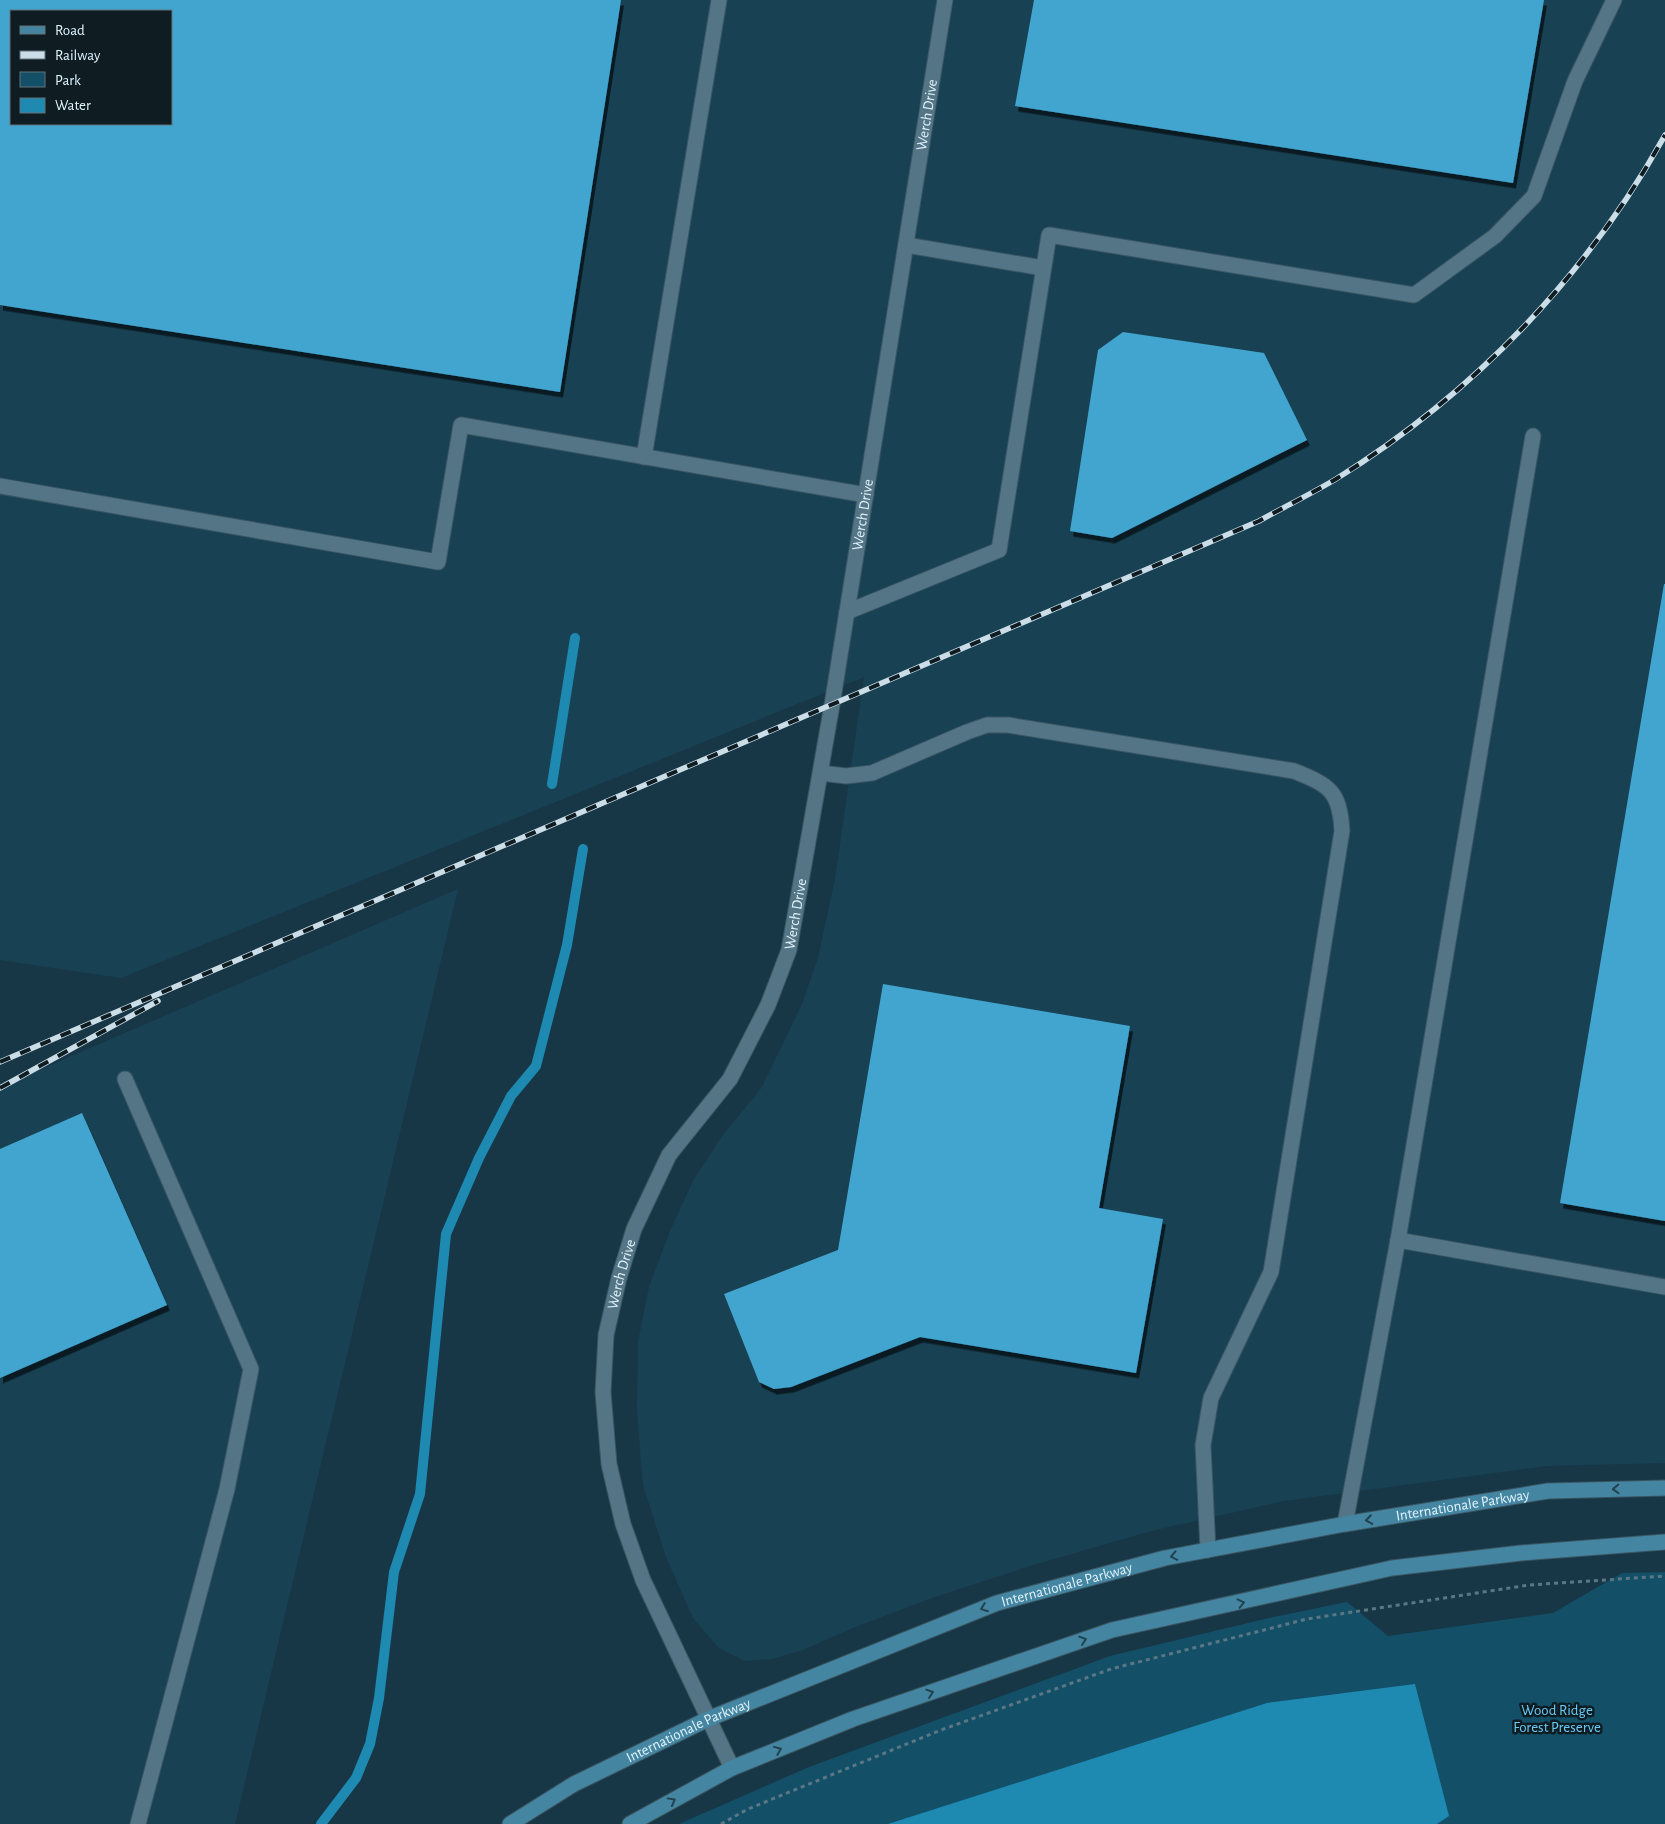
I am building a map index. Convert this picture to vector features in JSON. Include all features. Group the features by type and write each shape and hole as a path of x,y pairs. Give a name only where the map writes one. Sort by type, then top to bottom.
{"street":[{"path":"644,457 719,0"},
{"name":"Werch Drive","path":"732,1768 643,1580 623,1524 609,1464 603,1392 606,1335 619,1278 634,1229 669,1155 730,1079 772,996 789,950 847,612 945,0"},
{"path":"847,612 999,550 1049,235 1414,295 1496,236 1534,196 1575,81 1614,0"},
{"path":"906,245 1043,268"},
{"path":"0,486 438,562 461,425 866,496"},
{"path":"1345,1524 1398,1240 1533,436"},
{"path":"820,773 846,776 872,773 967,732 987,725 1008,725 1294,771 1318,781 1334,794 1341,810 1342,831 1271,1272 1211,1398 1203,1445 1208,1550"},
{"path":"125,1079 251,1369 227,1489 138,1824"},
{"path":"1398,1240 1665,1287"},
{"name":"Internationale Parkway","path":"510,1824 574,1784 708,1719 997,1603 1165,1558 1345,1524 1548,1491 1665,1488"},
{"path":"630,1824 732,1768 854,1719 1112,1630 1392,1568 1521,1553 1665,1542"}],"path":[{"path":"721,1824 748,1809 942,1730 1112,1669 1307,1619 1528,1585 1665,1576"}],"shaded area":[{"path":"0,0 1665,0 1665,1463 1547,1466 1284,1501 1151,1531 1030,1566 929,1599 853,1628 803,1650 772,1659 745,1661 719,1648 693,1618 666,1557 643,1485 637,1412 638,1342 649,1287 670,1231 693,1181 723,1135 762,1087 802,1004 818,958 835,879 864,677 121,978 0,960"},
{"path":"458,889 235,1824 0,1824 0,1087"}],"green space":[{"name":"Wood Ridge Forest Preserve","path":"1665,1572 1665,1824 679,1824 809,1767 1110,1656 1269,1618 1347,1602 1388,1636 1553,1613 1622,1573"}],"water":[{"path":"1415,1684 1449,1816 1437,1824 888,1824 1267,1703"}],"building":[{"path":"0,0 621,0 560,392 0,305"},
{"path":"1034,0 1544,0 1513,183 1015,106"},
{"path":"1123,332 1264,353 1307,440 1112,538 1070,531 1098,350"},
{"path":"1665,584 1665,1221 1560,1203"},
{"path":"883,984 1130,1026 1099,1208 1163,1219 1136,1373 920,1337 791,1387 774,1389 759,1382 724,1294 838,1250"},
{"path":"82,1113 167,1305 0,1378 0,1149"}],"waterway":[{"path":"552,784 575,638"},
{"path":"321,1824 356,1778 370,1744 379,1698 394,1572 420,1494 446,1234 479,1158 511,1096 536,1066 567,945 583,849"}],"railway":[{"path":"0,1062 1259,521 1317,490 1386,446 1434,409 1480,370 1523,328 1563,283 1600,236 1634,187 1665,135"},
{"path":"0,1088 158,1001"}]}
